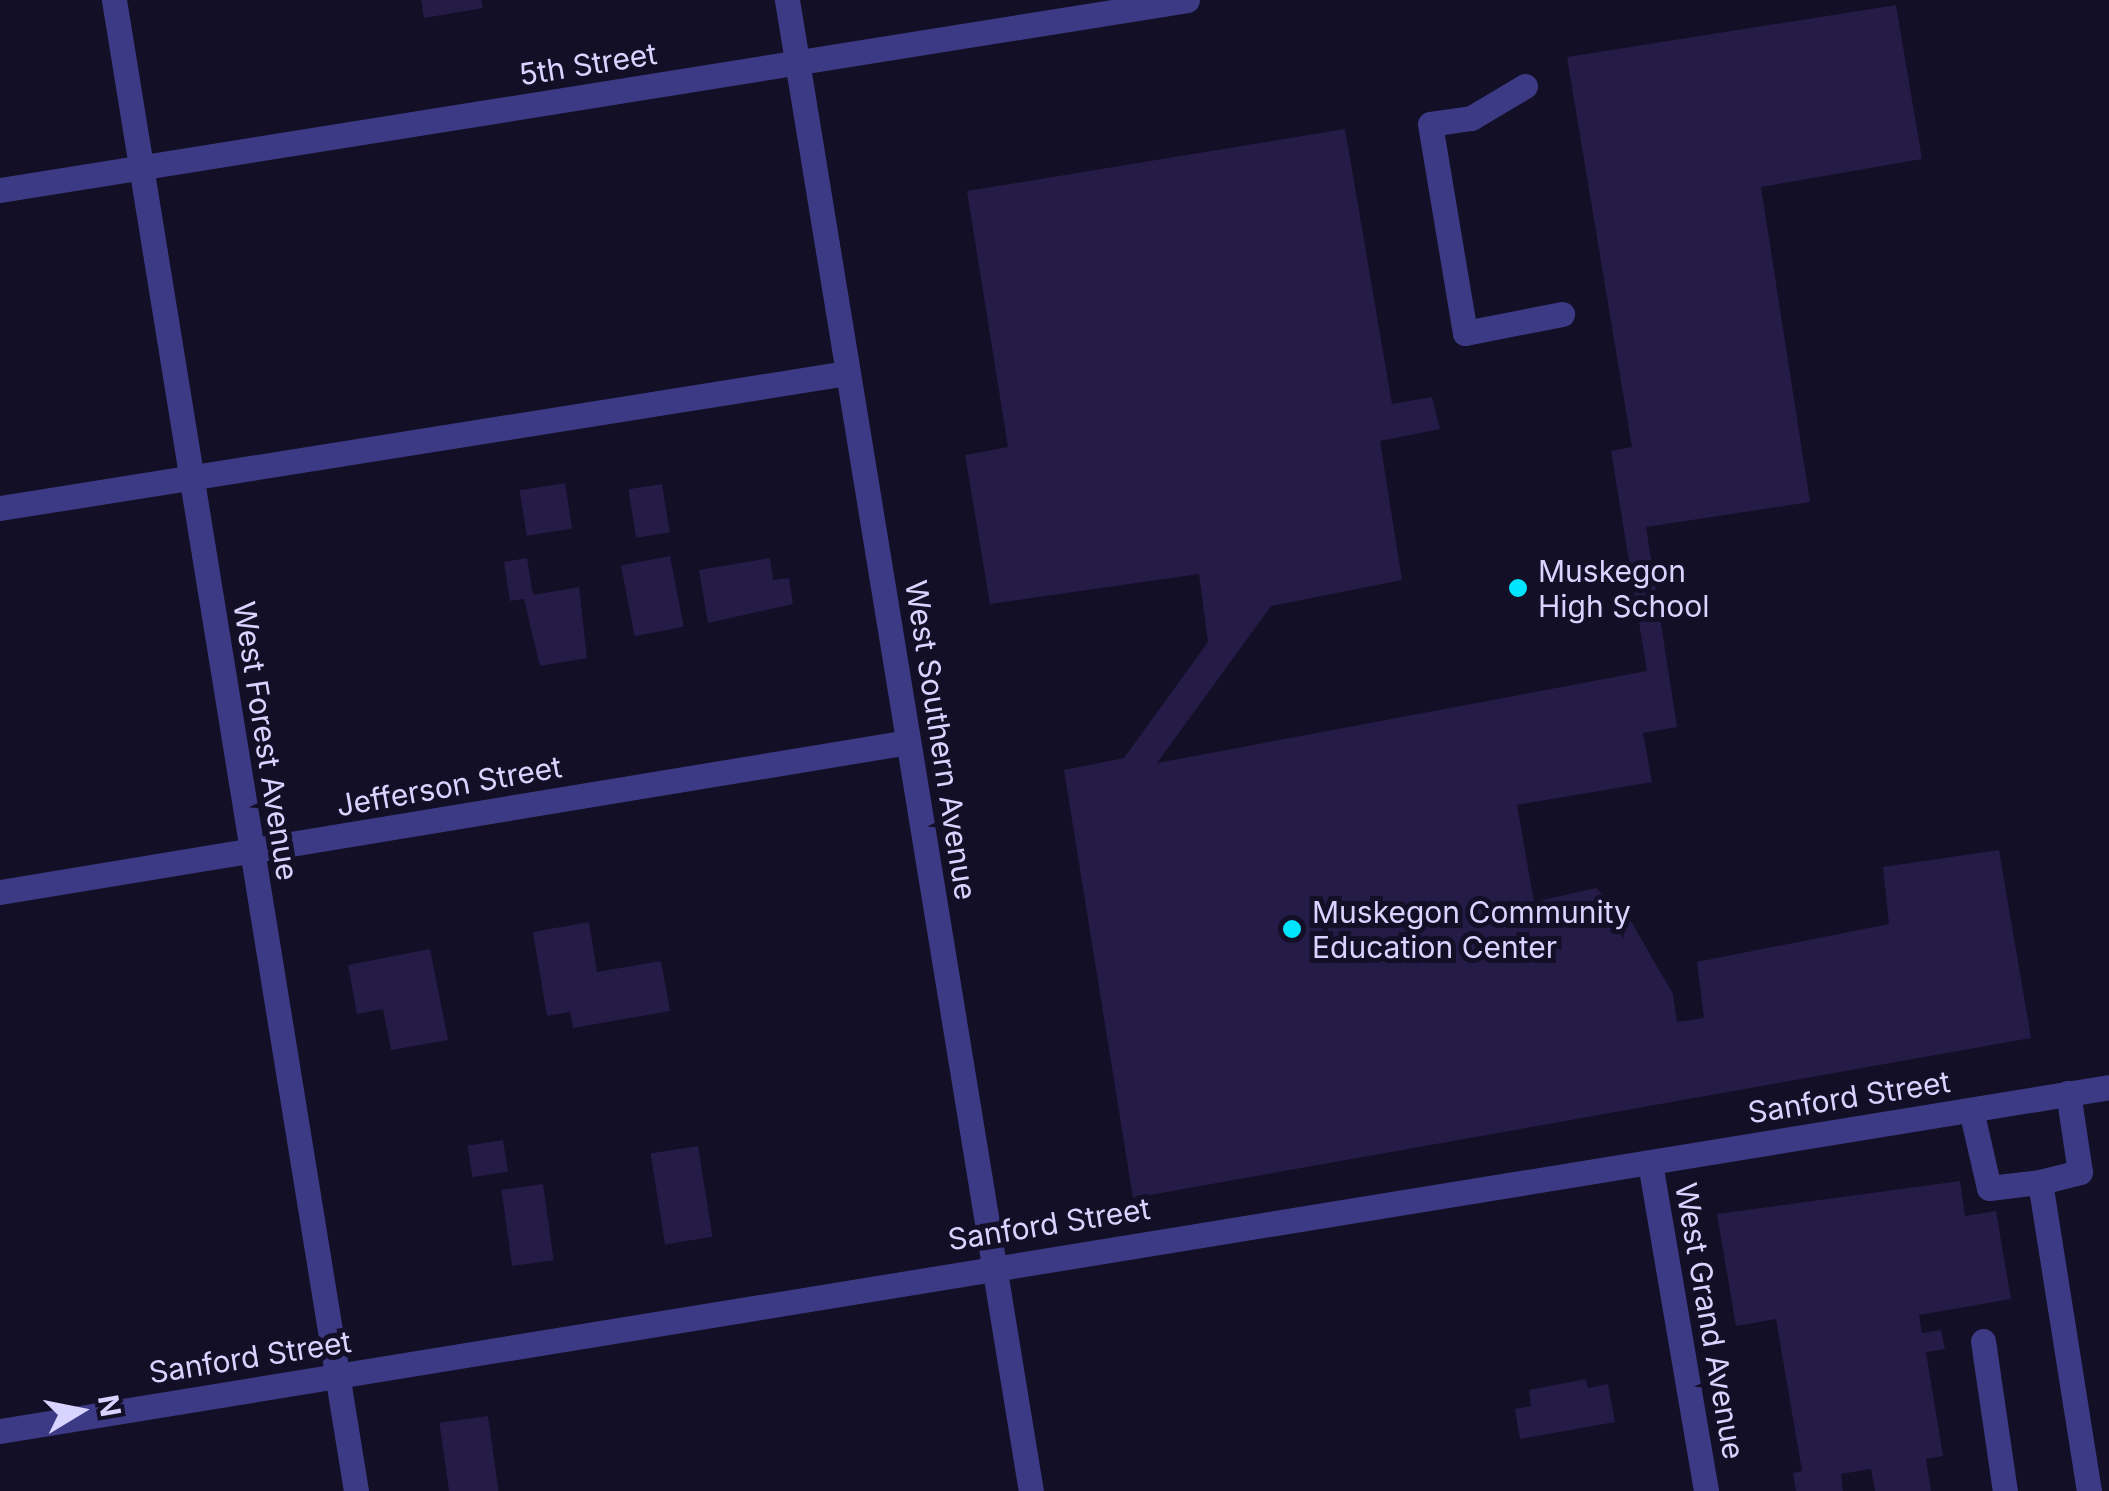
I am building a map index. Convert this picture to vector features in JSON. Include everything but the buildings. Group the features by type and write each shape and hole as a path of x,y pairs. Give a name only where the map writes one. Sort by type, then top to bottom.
{"street":[{"name":"West Forest Avenue","path":"114,0 356,1491"},
{"name":"West Southern Avenue","path":"786,0 1032,1491"},
{"name":"5th Street","path":"0,190 1186,0"},
{"path":"1525,86 1471,118 1430,124 1433,143 1464,333 1562,314"},
{"path":"0,508 847,374"},
{"name":"Jefferson Street","path":"0,892 908,742"},
{"name":"Sanford Street","path":"0,1431 2109,1087"},
{"path":"1972,1110 1990,1188 2040,1182 2080,1172 2068,1094"},
{"name":"West Grand Avenue","path":"1650,1162 1706,1491"},
{"path":"2040,1182 2090,1491"},
{"path":"1982,1341 2006,1491"}],"place":[{"name":"Muskegon High School","path":"1518,588"},
{"name":"Muskegon Community Education Center","path":"1292,929"}]}
